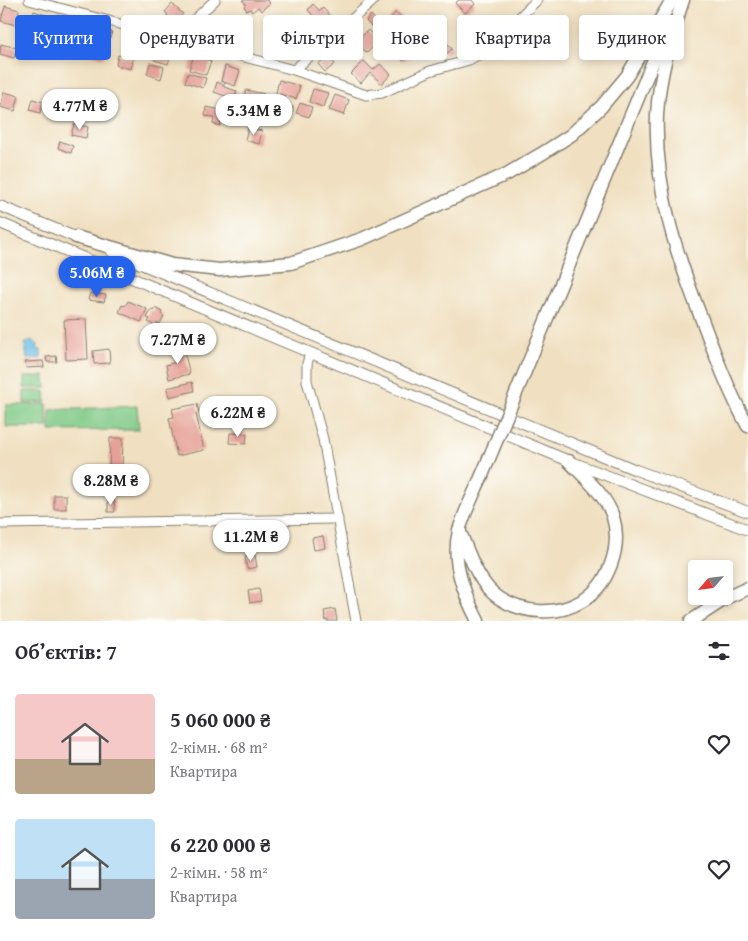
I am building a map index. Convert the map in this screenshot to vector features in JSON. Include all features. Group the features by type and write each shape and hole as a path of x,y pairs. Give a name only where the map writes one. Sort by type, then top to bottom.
{"highway":[{"path":"76,237 172,265 220,270 291,263 362,239 508,174 571,135 600,108 627,76 672,0"},
{"path":"478,621 466,598 459,576 456,546 459,530 679,0"},
{"path":"683,0 666,56 657,113 657,150 660,179 673,240 688,285 725,381 748,426"},
{"path":"459,530 487,587 499,598 516,607 539,612 558,610 582,601 603,580 612,561 616,539 612,517 599,492 568,461"},
{"path":"691,621 728,597 748,588"}],"main road":[{"path":"0,206 636,470 748,512"},
{"path":"0,223 568,461 748,530"}],"street":[{"path":"29,0 54,3 121,23"},
{"path":"199,15 215,0"},
{"path":"294,70 374,0"},
{"path":"253,59 294,70 364,94 382,93 430,71 469,60 484,51 537,0"},
{"path":"310,353 307,364 307,380 323,439 356,621"},
{"path":"0,524 338,519"}],"green space":[{"path":"45,376 46,388 24,388 24,377"},
{"path":"24,391 45,391 46,402 24,403"},
{"path":"47,404 48,427 6,427 6,405"},
{"path":"137,406 139,430 50,431 50,410"}],"water":[{"path":"31,340 38,345 37,349 41,350 41,358 27,359 25,344"}],"building":[{"path":"242,0 267,0 270,3 261,11 258,7 252,12 250,9 247,11 244,6 246,4"},
{"path":"459,0 472,0 475,4 465,13 455,3"},
{"path":"172,4 183,14 168,15 165,12"},
{"path":"313,4 320,11 323,8 329,15 313,15 308,10"},
{"path":"5,6 19,10 18,15 15,15 15,25 1,21"},
{"path":"34,11 46,15 33,15"},
{"path":"371,15 373,17 373,26 372,27 366,21"},
{"path":"368,30 373,35 373,47 367,53 363,49 363,35"},
{"path":"447,43 452,49 447,53"},
{"path":"1,44 15,48 14,58 0,54"},
{"path":"118,55 121,56 121,60 133,60 131,69 116,65"},
{"path":"154,60 169,60 168,64"},
{"path":"192,60 211,61 206,75 189,70"},
{"path":"323,60 332,60 335,64 325,72 318,64"},
{"path":"364,61 373,70 380,64 391,74 382,84 370,73 361,83 351,74"},
{"path":"150,63 164,67 161,79 147,74"},
{"path":"225,66 240,71 235,86 221,81"},
{"path":"188,73 206,78 203,88 185,82"},
{"path":"279,80 300,86 296,99 276,93"},
{"path":"217,82 224,85 224,87 237,91 234,99 214,92"},
{"path":"313,89 328,93 323,107 309,102"},
{"path":"246,90 264,94 261,106 243,101"},
{"path":"4,92 19,96 15,111 0,107"},
{"path":"335,95 349,100 344,115 329,110"},
{"path":"33,99 43,102 40,113 30,110"},
{"path":"300,103 312,107 309,117 296,113"},
{"path":"281,104 293,107 292,113 280,109"},
{"path":"206,107 222,110 220,126 213,124 214,117 205,116"},
{"path":"74,124 88,127 86,138 71,135"},
{"path":"248,128 262,131 259,144 245,140"},
{"path":"60,141 73,146 71,153 58,148"},
{"path":"90,293 106,295 104,302 88,300"},
{"path":"128,301 147,309 141,322 119,312 122,305 125,306"},
{"path":"155,308 162,312 161,314 164,316 160,324 157,323 156,326 148,322 150,319 147,318 151,310 153,311"},
{"path":"86,319 88,359 66,360 64,320"},
{"path":"183,348 190,374 169,379 166,365 176,362 173,351"},
{"path":"109,349 110,363 94,364 93,351"},
{"path":"56,356 57,362 47,362 46,357"},
{"path":"43,361 44,367 26,368 25,362"},
{"path":"192,382 194,391 169,397 167,388"},
{"path":"197,404 199,413 196,414 204,450 177,456 169,418 174,417 172,409"},
{"path":"230,433 247,434 246,444 229,443"},
{"path":"110,438 123,438 122,471 109,471"},
{"path":"54,495 66,495 66,509 54,509"},
{"path":"108,499 114,499 115,512 108,512"},
{"path":"323,536 325,548 314,550 312,538"},
{"path":"255,555 257,567 247,569 245,557"},
{"path":"259,589 261,601 250,603 248,591"},
{"path":"335,609 337,621 326,621 324,611"}]}
